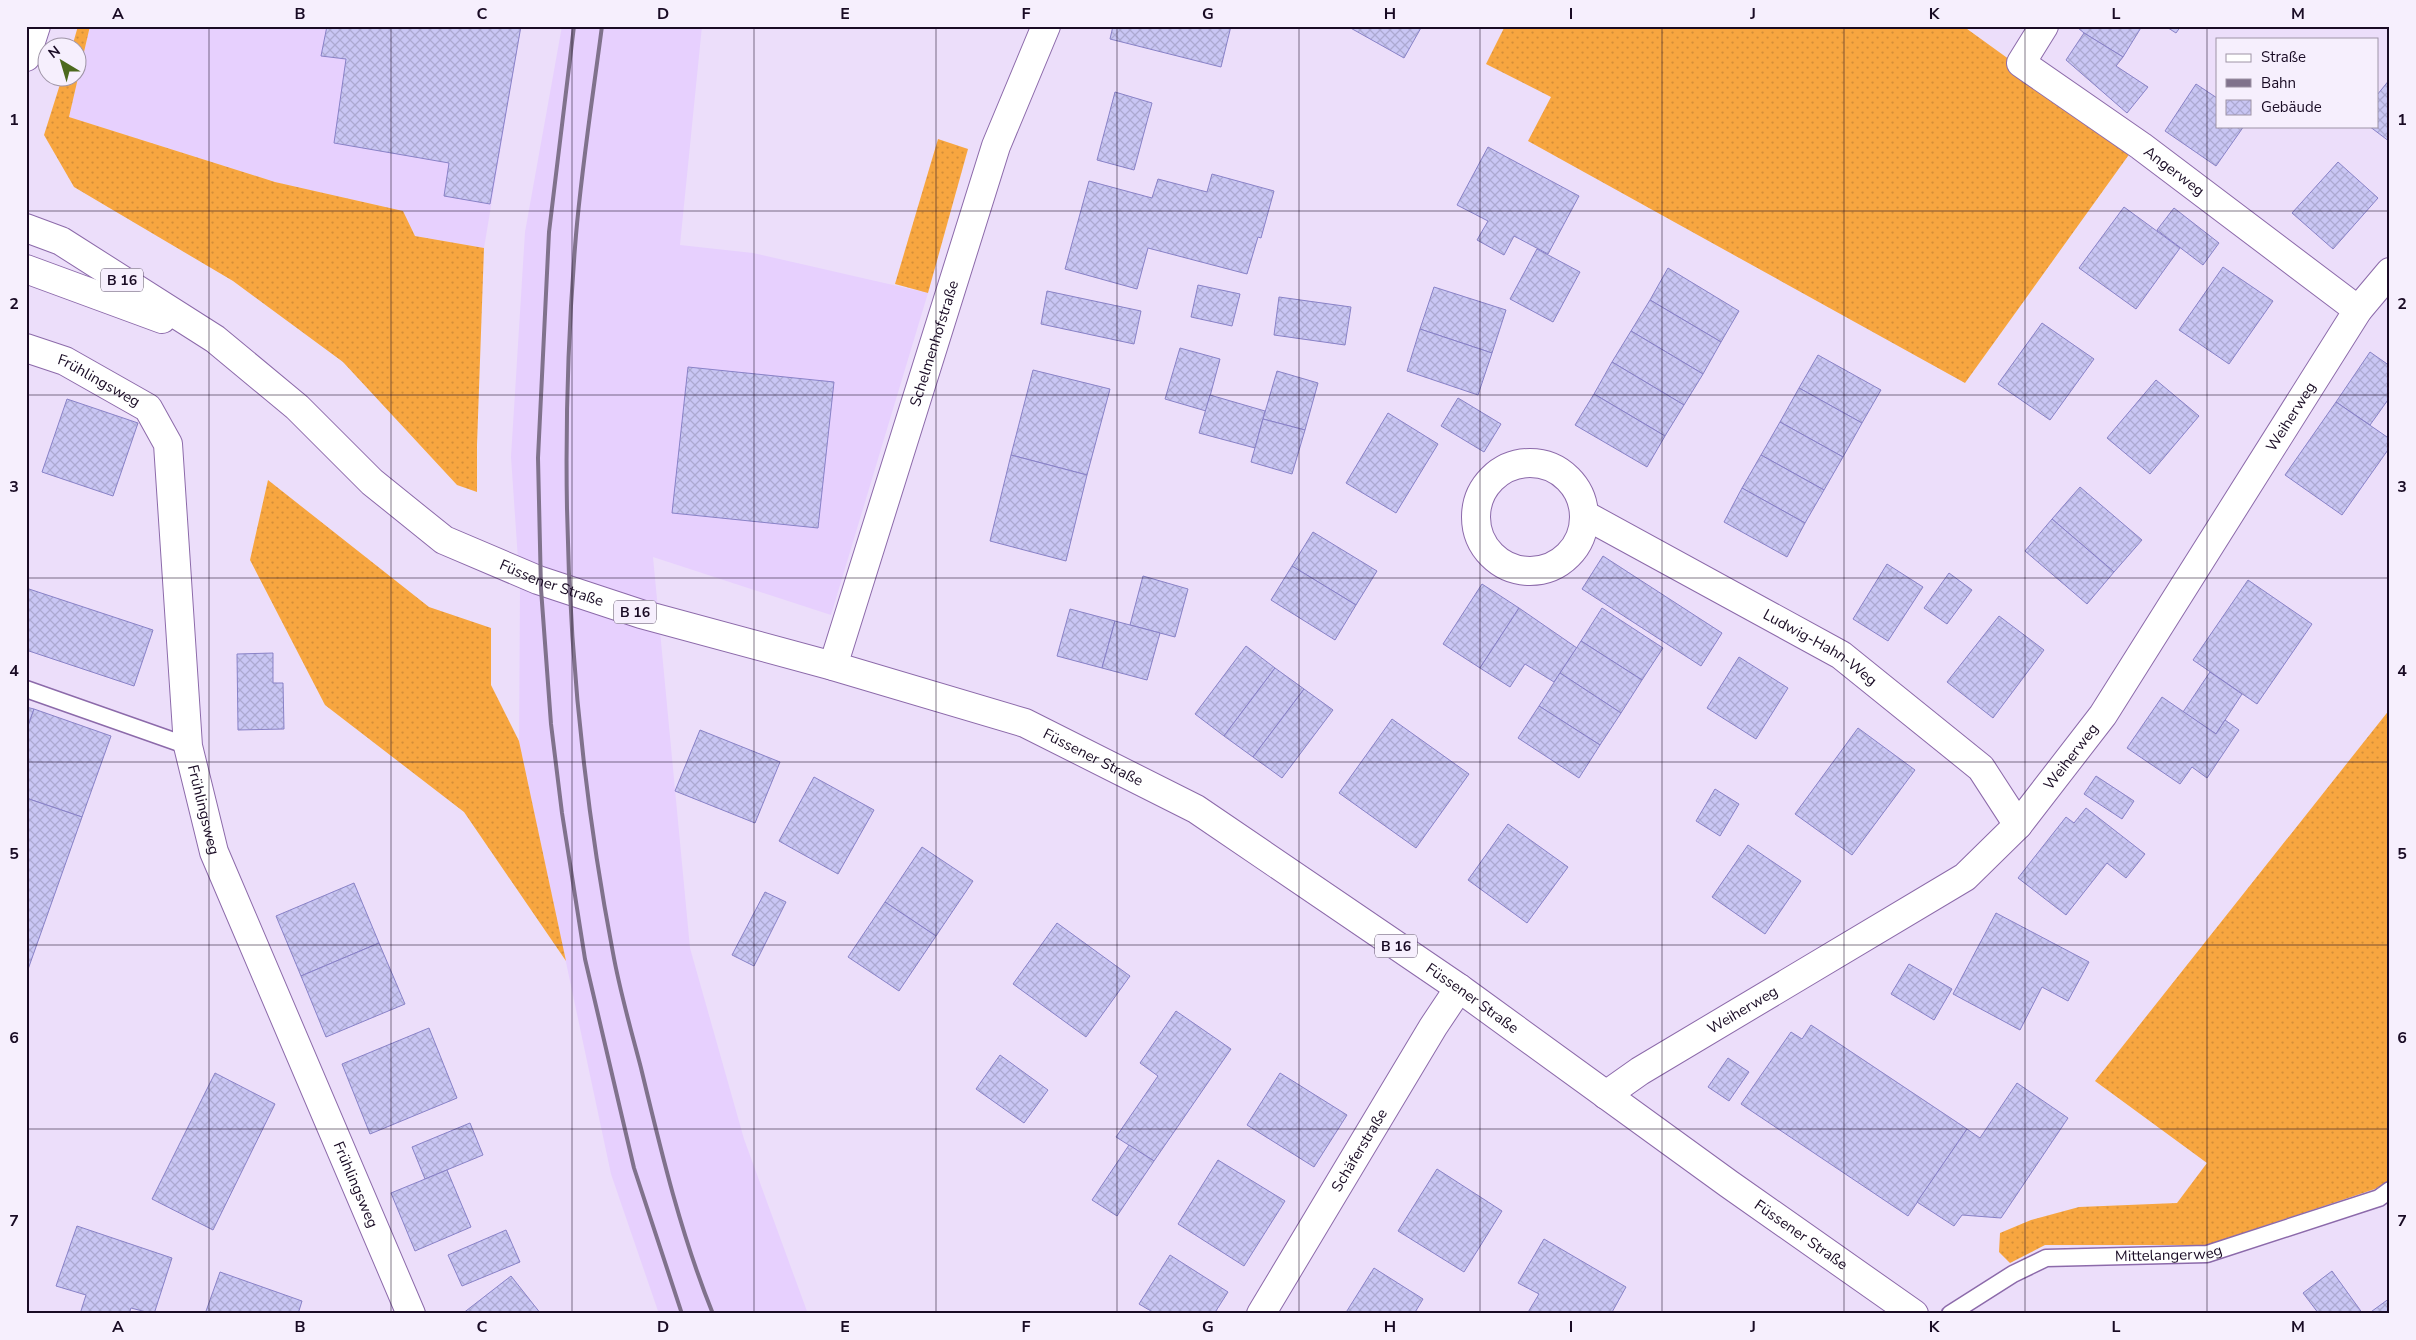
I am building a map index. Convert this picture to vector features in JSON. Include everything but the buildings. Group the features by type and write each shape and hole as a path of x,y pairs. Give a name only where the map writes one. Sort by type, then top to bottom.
{"street":[{"path":"26,57 36,26"},
{"name":"Schelmenhofstraße","path":"833,666 996,146 1046,26"},
{"name":"Angerweg","path":"2044,26 2021,63 2141,146 2358,310"},
{"name":"Füssener Straße","path":"26,228 61,241 215,339 297,407 372,482 444,540 538,580 641,614 833,666 1024,723 1196,809 1459,988 1748,1198 1914,1314"},
{"name":"Füssener Straße","path":"26,269 215,339"},
{"name":"Weiherweg","path":"1606,1095 1640,1071 1965,876 2018,825 2103,715 2358,310 2390,272"},
{"name":"Frühlingsweg","path":"26,348 66,361 148,408 168,444 188,746 214,852 411,1314"},
{"name":"Ludwig-Hahn-Weg","path":"1585,514 1841,655 1981,768 2018,825"},
{"name":"Schäferstraße","path":"1261,1314 1433,1027 1459,988"}],"lane":[{"path":"26,689 188,746"},
{"name":"Mittelangerweg","path":"1950,1314 2013,1274 2046,1258 2207,1254 2378,1198 2390,1190"}],"shaded area":[{"path":"78,26 90,26 87,38 75,38"},
{"path":"90,26 521,26 484,248 415,236 403,211 275,182 69,117 76,88 88,88 87,38"},
{"path":"562,26 702,26 680,245 753,253 928,293 831,615 653,557 690,948 744,1139 808,1314 659,1314 611,1174 519,741 520,589 511,457 525,232"},
{"path":"1505,26 1963,26 2133,149 1965,383 1528,141 1551,97 1486,64"},
{"path":"59,88 76,88 69,117 275,182 403,211 415,236 484,248 477,492 457,485 343,362 233,281 74,187 44,135"},
{"path":"938,139 968,149 928,293 895,284"},
{"path":"268,480 429,607 491,628 491,685 519,741 566,961 464,812 325,705 250,560"},
{"path":"2390,709 2390,1180 2375,1189 2207,1245 2045,1245 2010,1263 1999,1252 2000,1233 2031,1220 2079,1207 2177,1203 2207,1163 2095,1081"}],"railway":[{"path":"574,26 549,232 538,458 541,589 551,724 562,813 585,959 634,1168 682,1314"},
{"path":"602,26 578,209 570,325 567,505 570,596 576,685 585,775 598,864 619,982 672,1192 691,1254 713,1314"}]}
